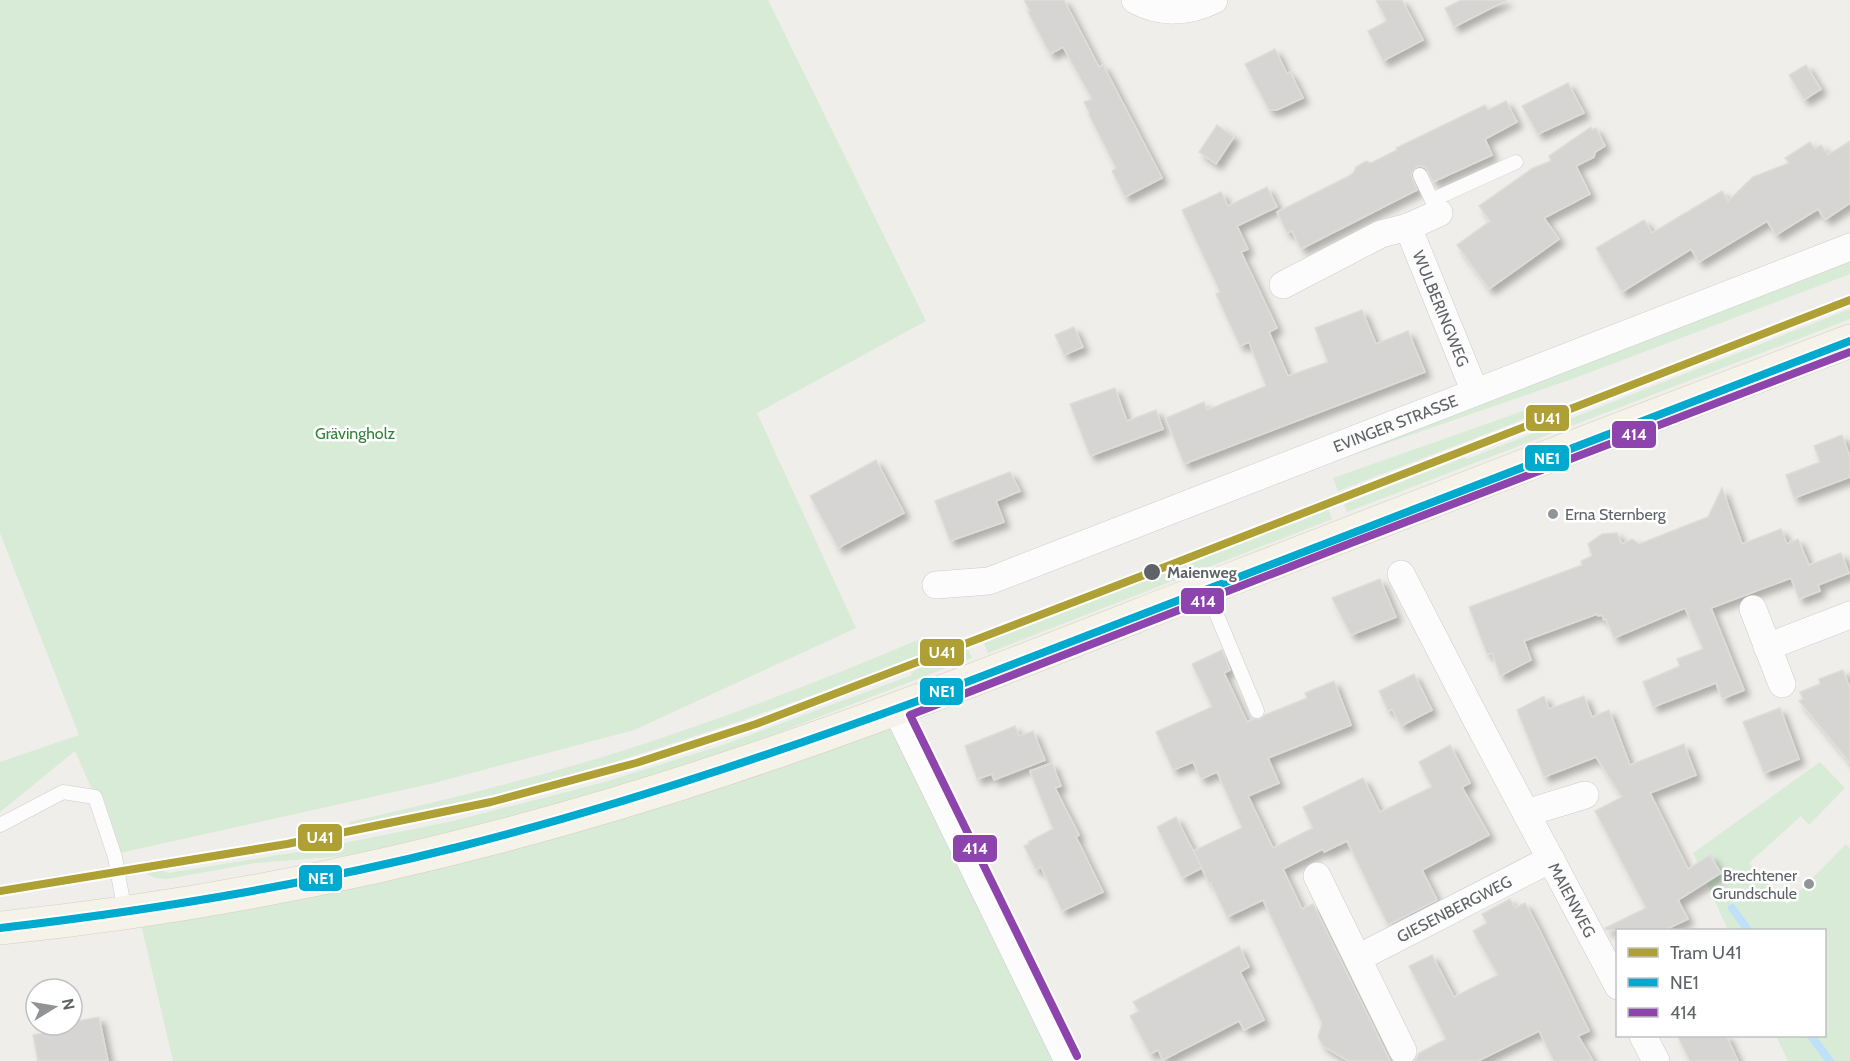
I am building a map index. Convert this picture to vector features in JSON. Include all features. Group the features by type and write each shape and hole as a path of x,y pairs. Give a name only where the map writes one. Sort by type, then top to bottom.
{"main road":[{"path":"0,927 125,913 307,881 437,852 532,827 724,770 896,709 1850,341"}],"street":[{"path":"1135,0 1147,7 1176,11 1202,6 1214,0"},
{"path":"1283,285 1381,234 1408,227 1435,207"},
{"name":"WULBERINGWEG","path":"1408,227 1475,392"},
{"name":"EVINGER STRASSE","path":"936,585 989,581 1850,247"},
{"name":"MAIENWEG","path":"1401,574 1616,984"},
{"path":"1753,609 1782,684"},
{"path":"1767,647 1850,615"},
{"path":"896,709 1068,1061"},
{"path":"1526,813 1585,795"},
{"name":"GIESENBERGWEG","path":"1358,958 1551,859"},
{"path":"1317,876 1403,1051"},
{"path":"1644,1037 1656,1061"}],"lane":[{"path":"1420,175 1435,207 1516,162"},
{"path":"1206,588 1257,711"},
{"path":"0,825 63,792 95,797 115,857 125,913"}],"green space":[{"name":"Grävingholz","path":"0,0 768,0 926,321 757,413 856,628 634,730 434,783 120,853 75,751 0,812 0,762 79,735 0,533"},
{"path":"1850,260 1850,274 1572,379 1350,456 1348,453"},
{"path":"1850,309 1850,319 1347,512 1344,504 1465,457 1467,459"},
{"path":"1532,408 1535,415 1338,491 1333,478"},
{"path":"1328,509 1332,519 988,653 984,643"},
{"path":"920,639 926,653 691,738 547,781 350,826 349,822 577,765 649,742 766,701"},
{"path":"968,649 972,658 726,753 603,792 422,840 344,856 255,863 167,879 155,878 145,873 162,870 168,873 310,850 453,821 601,783 723,745 912,675 911,672"},
{"path":"896,709 1068,1061 173,1061 138,911 307,881"},
{"path":"1820,762 1845,788 1809,825 1801,816 1749,863 1787,904 1846,844 1850,848 1850,1061 1788,1061 1776,1037 1826,1037 1826,929 1728,929 1693,853"}],"building":[{"path":"1024,0 1064,0 1099,67 1103,65 1162,178 1125,197 1112,171 1116,168 1084,102 1092,99 1063,47 1050,54"},
{"path":"1376,0 1402,0 1423,40 1383,61 1368,31 1387,21"},
{"path":"1461,0 1507,0 1454,27 1445,8"},
{"path":"1275,49 1287,74 1290,72 1303,98 1277,110 1269,110 1245,64"},
{"path":"1806,65 1821,89 1804,100 1789,75"},
{"path":"1568,83 1584,113 1538,134 1522,106"},
{"path":"1506,101 1517,122 1485,139 1492,155 1433,182 1426,168 1416,167 1411,175 1417,190 1301,249 1292,231 1287,233 1277,212 1349,176 1356,167 1366,161 1371,163 1397,150 1396,148 1485,105 1488,110"},
{"path":"1217,125 1234,137 1216,164 1199,152"},
{"path":"1591,127 1592,130 1596,128 1605,146 1595,152 1594,157 1576,166 1590,194 1544,218 1559,239 1489,289 1457,245 1490,221 1479,206 1533,168 1551,161 1549,156"},
{"path":"1850,141 1850,203 1826,219 1818,209 1776,235 1767,221 1699,262 1691,249 1622,292 1596,248 1644,220 1652,233 1722,191 1728,201 1753,177 1789,163 1785,158 1810,142 1815,149 1821,145 1828,155"},
{"path":"1267,187 1277,207 1237,226 1248,249 1241,252 1277,328 1269,332 1288,376 1328,362 1315,328 1362,310 1376,344 1408,331 1425,372 1184,464 1166,418 1204,402 1207,410 1266,386 1249,342 1240,346 1216,294 1220,292 1182,210 1221,192 1228,206"},
{"path":"1074,327 1083,347 1064,355 1055,335"},
{"path":"1115,388 1127,421 1156,410 1163,429 1090,456 1070,404"},
{"path":"1842,435 1850,457 1850,477 1794,498 1786,475 1820,462 1814,446"},
{"path":"876,460 904,513 838,548 810,496"},
{"path":"1010,472 1020,491 996,501 1004,522 950,541 935,501"},
{"path":"1722,488 1742,544 1781,529 1787,544 1798,539 1809,565 1841,553 1849,573 1818,585 1820,591 1799,599 1791,578 1711,608 1744,690 1722,699 1716,683 1653,707 1643,682 1680,666 1677,659 1703,649 1685,608 1614,638 1606,619 1604,620 1602,615 1597,614 1524,641 1531,660 1500,676 1492,653 1487,654 1469,607 1582,565 1581,561 1592,556 1588,544 1602,534 1617,533 1622,544 1632,539 1639,544 1708,517"},
{"path":"1380,579 1396,617 1351,635 1332,598"},
{"path":"1222,650 1230,670 1224,673 1247,722 1260,719 1307,698 1305,693 1334,681 1351,725 1268,758 1279,783 1248,796 1273,848 1313,828 1303,807 1363,778 1380,812 1432,787 1419,762 1450,745 1470,783 1462,787 1489,835 1422,870 1437,900 1388,925 1347,841 1324,852 1323,849 1283,869 1302,909 1313,904 1390,1061 1348,1061 1323,1046 1318,1037 1322,1023 1263,900 1227,917 1193,851 1242,828 1217,772 1201,779 1193,762 1173,770 1156,732 1212,707 1192,664"},
{"path":"1843,670 1850,688 1850,763 1799,701 1803,699 1800,692 1820,684 1819,679"},
{"path":"1414,674 1432,710 1401,726 1392,709 1388,711 1379,691"},
{"path":"1544,696 1549,709 1584,696 1592,717 1609,710 1630,765 1684,744 1696,775 1650,793 1688,869 1710,855 1721,873 1678,900 1688,919 1667,929 1606,930 1605,928 1646,908 1595,811 1622,797 1596,757 1544,777 1517,710"},
{"path":"1780,708 1799,759 1764,773 1743,722"},
{"path":"1015,726 1019,736 1033,731 1045,760 994,780 992,774 977,779 965,746"},
{"path":"1052,763 1061,786 1055,788 1079,835 1076,837 1103,892 1062,911 1041,867 1036,870 1024,846 1053,829 1030,771"},
{"path":"1176,817 1202,868 1182,878 1157,827"},
{"path":"1510,899 1515,908 1525,903 1538,927 1589,1031 1578,1036 1593,1061 1554,1061 1539,1031 1478,1061 1415,1061 1419,1053 1446,1039 1409,966 1432,955 1454,997 1498,975 1473,931 1487,923 1482,914"},
{"path":"1239,946 1249,967 1240,972 1264,1020 1244,1030 1239,1021 1163,1060 1158,1050 1150,1054 1130,1016 1139,1011 1133,1002"},
{"path":"99,1017 108,1061 38,1061 33,1037 84,1037 84,1020"},
{"path":"1678,1037 1727,1037 1738,1061 1690,1061"}],"waterway":[{"path":"1732,908 1747,929"},
{"path":"1812,1037 1830,1061"}],"tram line":[{"name":"U41","path":"0,891 287,844 491,802 636,763 756,724 1850,300"}],"transit line":[{"name":"NE1","path":"0,928 230,895 401,861 574,816 688,780 915,702 1850,341"},
{"name":"414","path":"1077,1056 910,715 1850,352"}],"place":[{"name":"Erna Sternberg","path":"1553,514"},
{"name":"Maienweg","path":"1152,572"},
{"name":"Brechtener Grundschule","path":"1809,884"}]}
